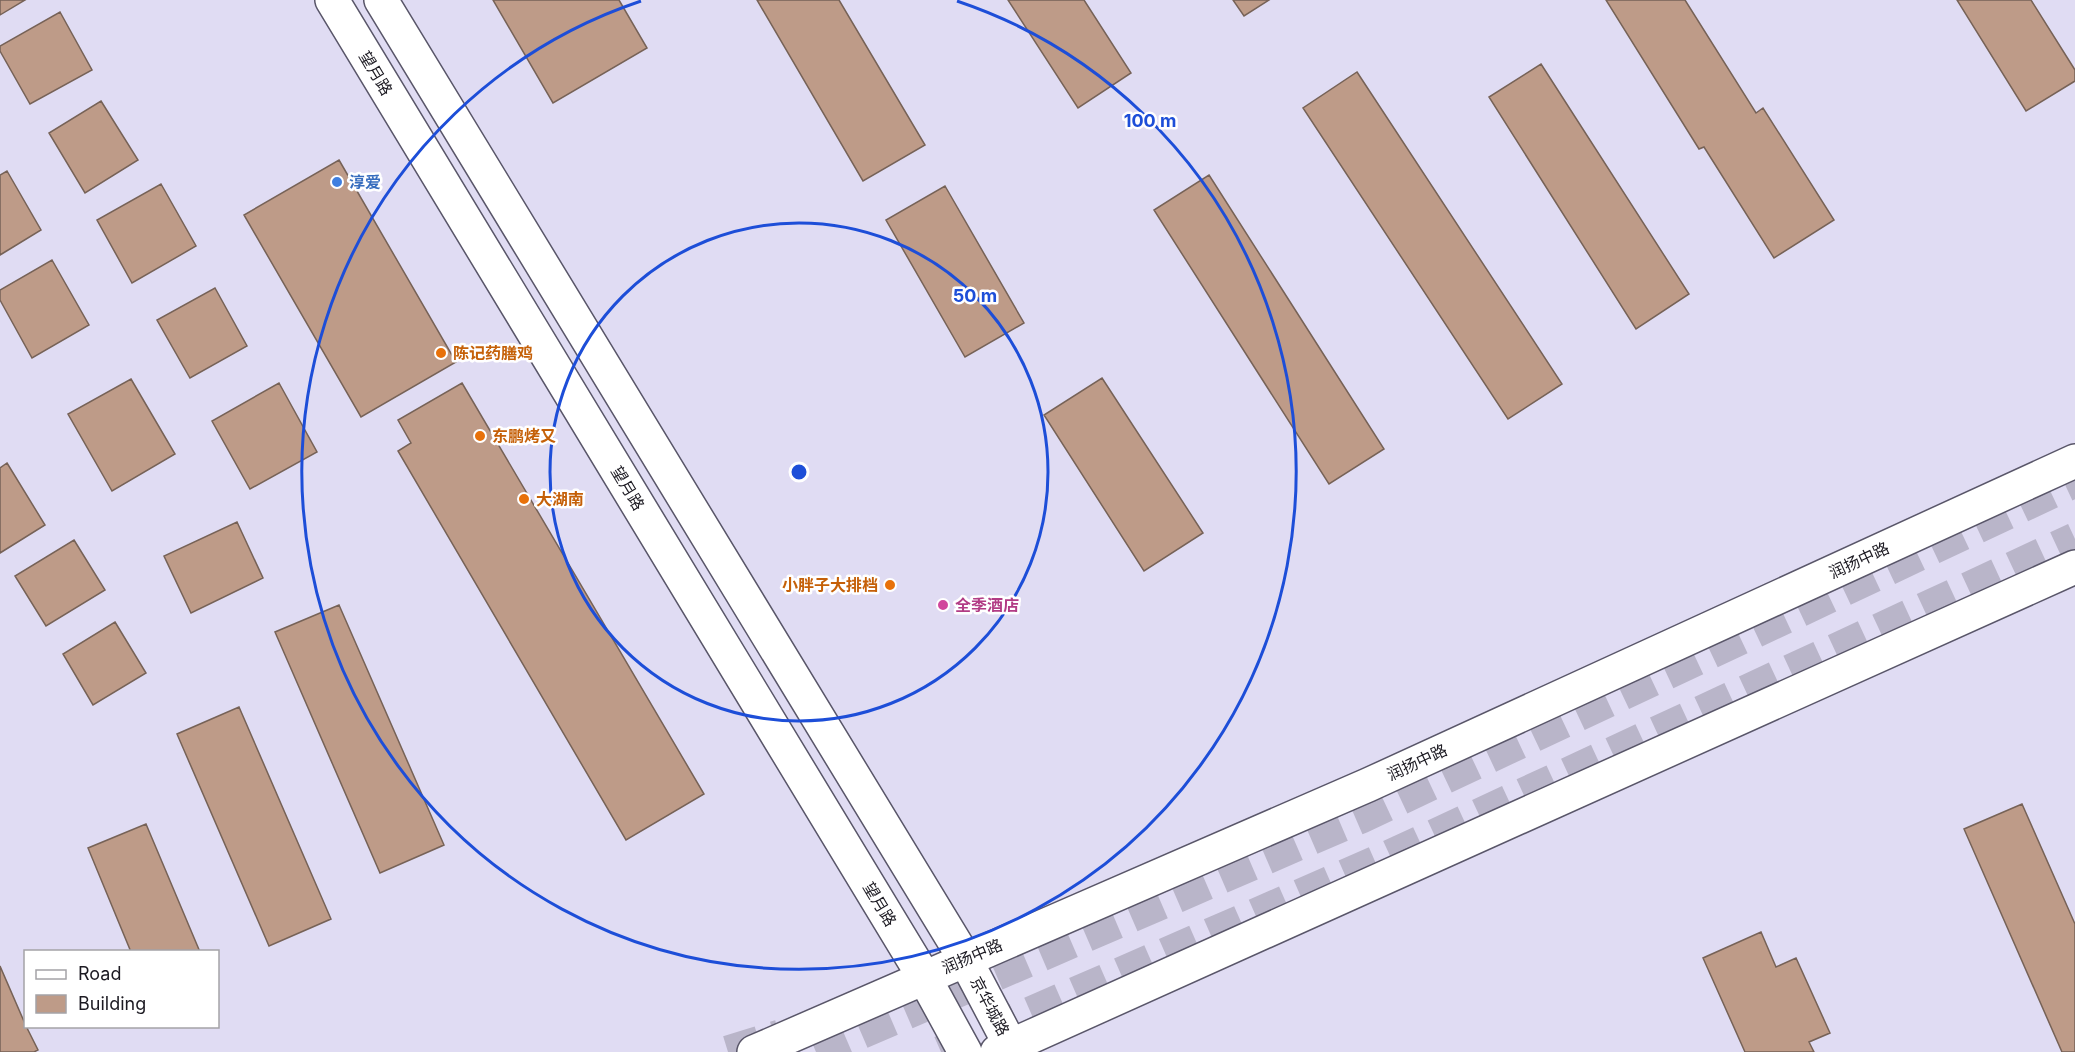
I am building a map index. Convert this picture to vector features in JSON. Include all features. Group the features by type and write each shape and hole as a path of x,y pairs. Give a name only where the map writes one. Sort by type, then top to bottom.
{"main road":[{"name":"望月路","path":"332,0 924,977"},
{"path":"381,0 965,959"},
{"name":"润扬中路","path":"754,1052 1368,785 2075,461"},
{"path":"1007,1050 2075,567"},
{"name":"京华城路","path":"965,959 1007,1050"},
{"path":"924,977 965,1052"}],"building":[{"path":"0,0 25,0 0,15"},
{"path":"493,0 619,0 647,48 553,103"},
{"path":"757,0 839,0 925,145 863,181"},
{"path":"1008,0 1084,0 1131,73 1078,108"},
{"path":"1233,0 1269,0 1244,16"},
{"path":"1606,0 1685,0 1756,113 1763,108 1834,220 1774,258 1704,147 1699,149"},
{"path":"1957,0 2031,0 2075,70 2075,81 2026,111"},
{"path":"60,12 92,70 30,104 0,51 0,46"},
{"path":"1541,64 1689,294 1636,329 1489,97"},
{"path":"1357,72 1562,384 1508,419 1303,108"},
{"path":"101,101 138,160 85,193 49,133"},
{"path":"339,160 456,362 361,417 244,215"},
{"path":"7,171 41,230 0,255 0,175"},
{"path":"1209,175 1384,449 1329,484 1154,210"},
{"path":"161,184 196,246 132,283 97,220"},
{"path":"945,186 1024,323 965,357 886,220"},
{"path":"52,260 89,325 32,358 0,300 0,290"},
{"path":"215,288 247,346 190,378 157,320"},
{"path":"1102,378 1203,533 1144,571 1044,415"},
{"path":"131,379 175,454 112,491 68,414"},
{"path":"279,383 317,452 250,489 212,421"},
{"path":"462,383 704,794 626,840 398,451 411,443 398,420"},
{"path":"7,463 45,525 0,553 0,468"},
{"path":"237,522 263,578 191,613 164,556"},
{"path":"74,540 105,590 46,626 15,576"},
{"path":"339,605 444,845 380,873 275,632"},
{"path":"115,622 146,673 93,705 63,654"},
{"path":"239,707 331,919 269,946 177,734"},
{"path":"2022,804 2075,924 2075,1052 2062,1052 1964,829"},
{"path":"146,824 199,950 130,950 88,848"},
{"path":"1761,932 1776,967 1796,958 1830,1033 1809,1042 1814,1052 1745,1052 1703,958"},
{"path":"0,966 24,1021 24,1028 27,1028 38,1050 0,1052"}],"tunnel":[{"path":"816,1052 1361,817 2075,481"},
{"path":"941,1052 1388,857 2075,539"},
{"path":"728,1052 780,1036"}],"place":[{"name":"淳爱","path":"337,182"},
{"name":"陈记药膳鸡","path":"441,353"},
{"name":"东鹏烤又","path":"480,436"},
{"name":"大湖南","path":"524,499"},
{"name":"小胖子大排档","path":"890,585"},
{"name":"全季酒店","path":"943,605"}]}
